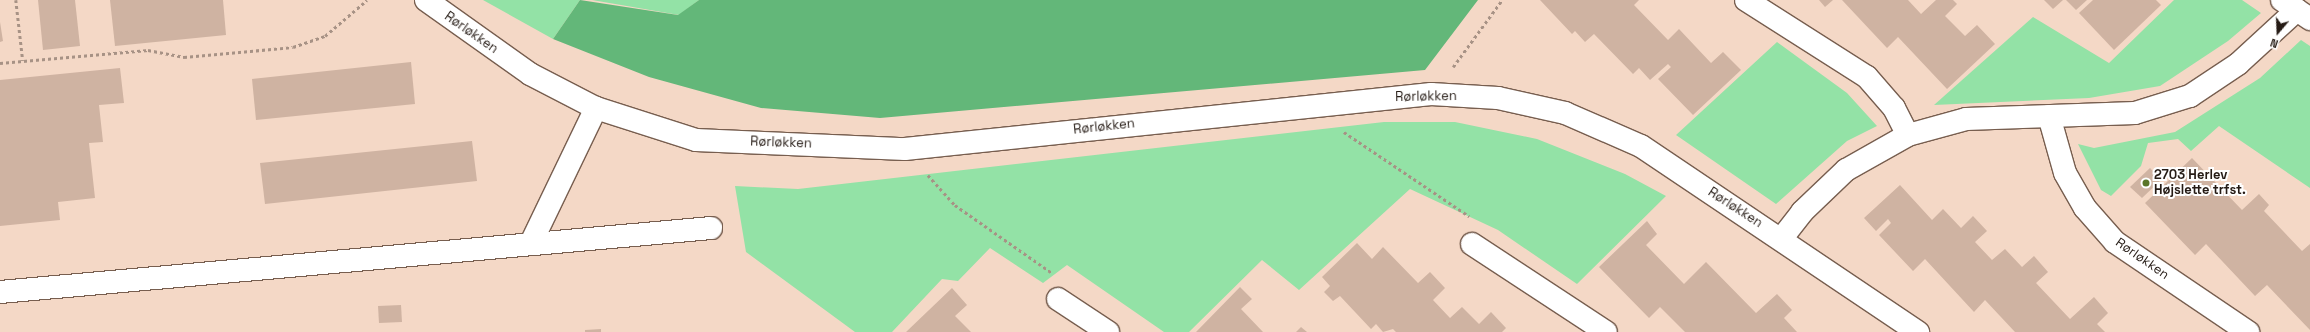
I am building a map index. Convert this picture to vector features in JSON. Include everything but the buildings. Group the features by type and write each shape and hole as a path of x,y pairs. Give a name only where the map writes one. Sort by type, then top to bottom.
{"street":[{"name":"Rørløkken","path":"426,0 530,74 596,108 696,140 905,149 1305,105 1431,94 1498,98 1565,113 1641,146 1782,238 1918,332"},
{"path":"1746,0 1867,77 1894,108 1908,135"},
{"path":"1782,238 1802,212 1846,170 1908,135 1966,119 2135,113 2190,96 2238,64 2296,10"},
{"path":"531,243 596,108"},
{"name":"Rørløkken","path":"2048,116 2065,173 2086,208 2115,242 2248,332"},
{"path":"0,292 711,228"},
{"path":"1472,244 1606,332"},
{"path":"1058,299 1108,332"}],"path":[{"path":"16,0 23,62"},
{"path":"0,64 148,50 184,57 293,47 325,36 367,0"},
{"path":"1431,94 1500,7 1502,0"},
{"path":"1305,105 1476,221 1472,244"},
{"path":"905,149 955,205 1063,280 1058,299"}],"green space":[{"path":"483,0 580,0 553,39"},
{"path":"580,0 678,15 699,0 1478,0 1425,70 880,118 761,108 649,77 553,39"},
{"path":"592,0 699,0 679,15"},
{"path":"2174,0 2242,0 2261,13 2228,41 2160,86 2089,98 1934,105 2033,17 2109,63"},
{"path":"2301,40 2310,46 2310,188 2219,126 2191,151 2178,139 2148,143 2141,166 2111,196 2101,190 2078,144 2094,148 2175,132 2260,78"},
{"path":"1777,42 1847,93 1877,126 1847,141 1776,204 1676,135"},
{"path":"1384,122 1455,122 1537,139 1625,174 1666,196 1577,284 1498,230 1410,189 1299,290 1262,260 1189,332 1164,332 1067,265 1043,283 990,248 958,281 942,279 892,332 855,332 746,252 735,186 798,189"}],"place":[{"name":"2703 Herlev Højslette trfst.","path":"2146,183"}]}
